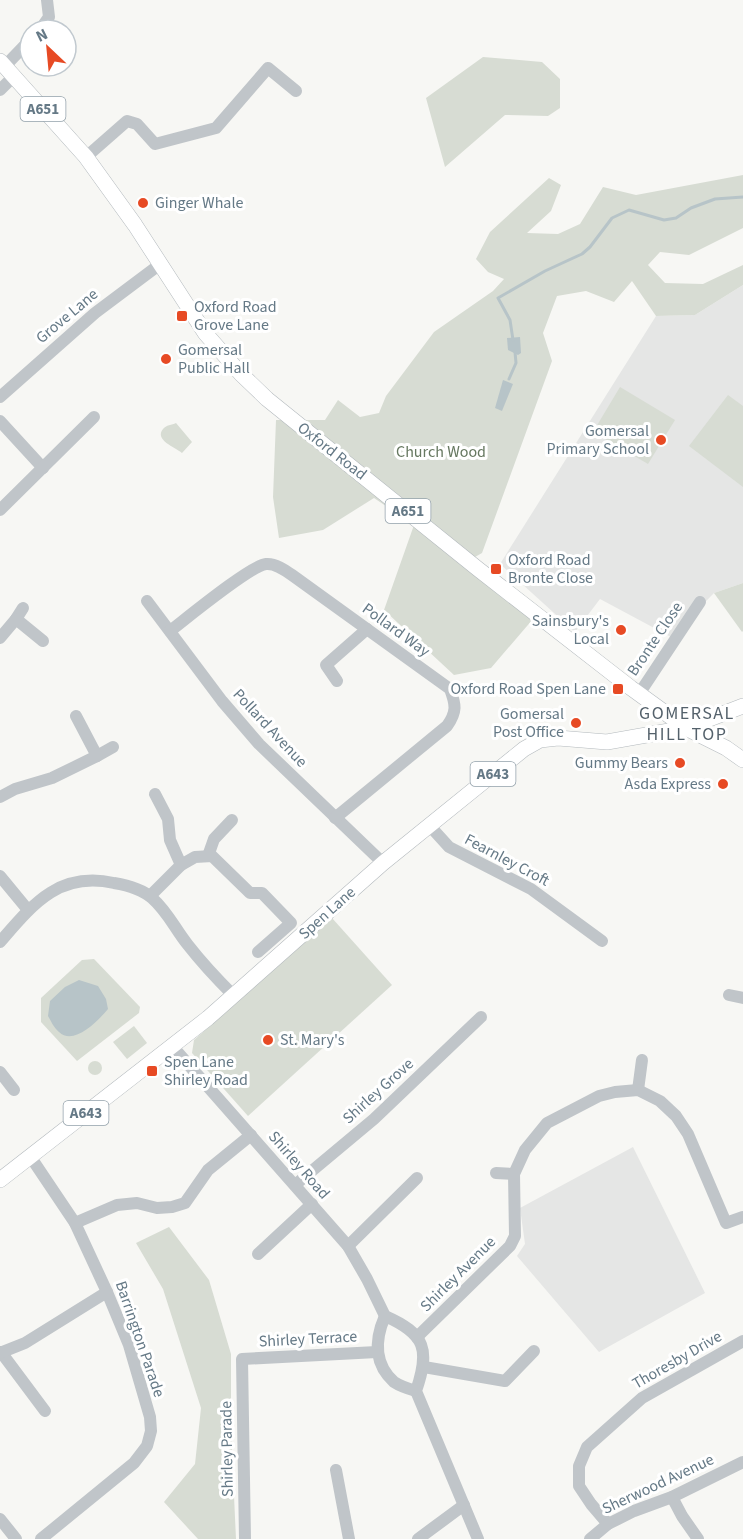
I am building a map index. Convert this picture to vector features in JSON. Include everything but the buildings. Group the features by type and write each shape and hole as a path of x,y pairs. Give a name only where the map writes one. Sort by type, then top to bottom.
{"main road":[{"name":"Oxford Road","path":"6,68 86,157 135,225 205,333 240,374 267,399 478,568 639,693 686,728 726,748 743,760"},
{"name":"A643","path":"686,728 743,706"},
{"name":"Spen Lane","path":"0,1180 173,1047 384,863 524,749 540,741 558,738 607,742 686,728"}],"street":[{"path":"47,0 48,18"},
{"path":"0,90 6,68 18,54"},
{"path":"86,157 127,121 137,123 155,144 216,128 268,68 296,91"},
{"name":"Grove Lane","path":"0,397 94,313 159,265"},
{"path":"0,510 94,417"},
{"path":"3,430 43,468"},
{"name":"Pollard Way","path":"170,631 247,574 264,564 272,564 292,574 450,689 456,704 454,717 447,726 335,818"},
{"name":"Pollard Avenue","path":"147,601 222,701 259,744 384,863"},
{"name":"Bronte Close","path":"639,693 700,602"},
{"path":"0,638 23,608"},
{"path":"16,619 43,641"},
{"path":"337,681 326,665 367,629"},
{"path":"76,716 97,756"},
{"path":"0,797 15,789 52,778 113,747"},
{"path":"155,794 168,819 170,840 181,865"},
{"path":"208,856 214,839 232,820"},
{"name":"Fearnley Croft","path":"429,825 449,847 531,889 602,941"},
{"path":"150,896 181,865 195,857 212,856 250,893 262,893 291,923 258,952"},
{"path":"0,876 28,910"},
{"path":"0,942 28,910 52,891 69,884 86,882 103,881 124,885 150,896 174,922 187,944 234,996"},
{"path":"729,995 743,998"},
{"name":"Shirley Grove","path":"295,1185 374,1119 481,1017"},
{"name":"Shirley Road","path":"173,1047 348,1246 385,1316"},
{"path":"642,1060 638,1090 660,1101 676,1116 688,1134 726,1223 743,1217"},
{"path":"0,1072 14,1090"},
{"name":"Shirley Avenue","path":"417,1336 510,1246 515,1236 514,1174 525,1150 548,1123 599,1096 638,1090"},
{"path":"75,1223 117,1205 137,1203 157,1208 185,1203 208,1170 251,1135"},
{"name":"Barrington Parade","path":"30,1156 75,1223 107,1292 129,1345 150,1417 151,1431 147,1446 134,1463 40,1539"},
{"path":"496,1173 514,1174"},
{"path":"348,1246 417,1178"},
{"path":"258,1254 312,1204"},
{"path":"45,1412 1,1352 25,1343 107,1292"},
{"path":"416,1391 395,1383 383,1369 376,1352 378,1332 385,1316 405,1325 417,1336 424,1367 416,1391 478,1539"},
{"name":"Thoresby Drive","path":"608,1524 579,1486 579,1466 587,1447 642,1398 743,1341"},
{"path":"424,1367 505,1381 534,1351"},
{"name":"Shirley Terrace","path":"242,1359 376,1352"},
{"name":"Shirley Parade","path":"242,1359 245,1539"},
{"name":"Sherwood Avenue","path":"591,1539 608,1524 634,1511 672,1497 743,1462"},
{"path":"336,1470 349,1539"},
{"path":"672,1497 698,1539"},
{"path":"418,1539 464,1505"},
{"path":"0,1519 16,1539"}],"shaded area":[{"name":"Gomersal Primary School","path":"743,285 743,583 714,593 671,637 600,599 575,632 500,564 656,316 695,315"},
{"path":"520,337 521,353 518,355 508,350 507,338"},
{"path":"503,380 513,384 502,411 495,408"},
{"path":"79,980 98,986 106,999 108,1009 85,1030 72,1036 65,1036 56,1029 48,1016 50,1001 65,987"},
{"path":"633,1147 705,1293 599,1352 517,1256 525,1244 520,1208"}],"green space":[{"path":"483,57 542,62 560,79 560,108 548,116 505,115 445,167 426,98"},
{"name":"Church Wood","path":"743,175 743,228 689,255 660,252 648,265 665,283 703,284 743,265 743,285 695,315 656,316 632,281 614,302 586,291 557,296 543,333 552,361 482,553 461,565 533,619 491,668 454,675 384,610 414,525 374,498 323,530 279,538 273,497 276,420 325,420 338,400 360,417 379,413 386,396 434,332 493,291 504,279 488,272 476,259 490,232 549,178 561,185 551,211 527,233 558,234 580,224 603,187 636,195"},
{"path":"620,387 675,420 648,464 593,432"},
{"path":"728,395 743,406 743,487 689,446"},
{"path":"176,423 192,442 182,453 161,437 164,428"},
{"path":"743,583 743,631 742,632 714,593"},
{"path":"332,918 392,985 248,1116 192,1053 194,1040"},
{"path":"94,959 140,1007 139,1013 77,1061 41,1022 41,998 82,960"},
{"path":"134,1026 147,1043 127,1059 113,1042"},
{"path":"95,1061 100,1063 102,1068 100,1073 95,1075 90,1073 88,1068 90,1063"},
{"path":"169,1227 209,1280 231,1354 231,1431 236,1539 198,1539 164,1502 195,1464 201,1408 163,1289 136,1243"}],"waterway":[{"path":"513,340 510,320 498,298 545,271 582,254 612,218 629,210 664,220 676,218 691,208 715,199 743,197"},
{"path":"509,379 516,363 515,352"}],"place":[{"name":"Ginger Whale","path":"143,203"},
{"name":"Oxford Road Grove Lane","path":"182,316"},
{"name":"Gomersal Public Hall","path":"166,359"},
{"name":"Gomersal Primary School","path":"661,440"},
{"name":"Oxford Road Bronte Close","path":"496,569"},
{"name":"Sainsbury's Local","path":"621,630"},
{"name":"Oxford Road Spen Lane","path":"618,689"},
{"name":"Gomersal Post Office","path":"576,723"},
{"name":"Gummy Bears","path":"680,763"},
{"name":"Asda Express","path":"723,784"},
{"name":"St. Mary's","path":"268,1040"},
{"name":"Spen Lane Shirley Road","path":"152,1071"}],"district":[{"name":"GOMERSAL HILL TOP","path":"687,723"}]}
